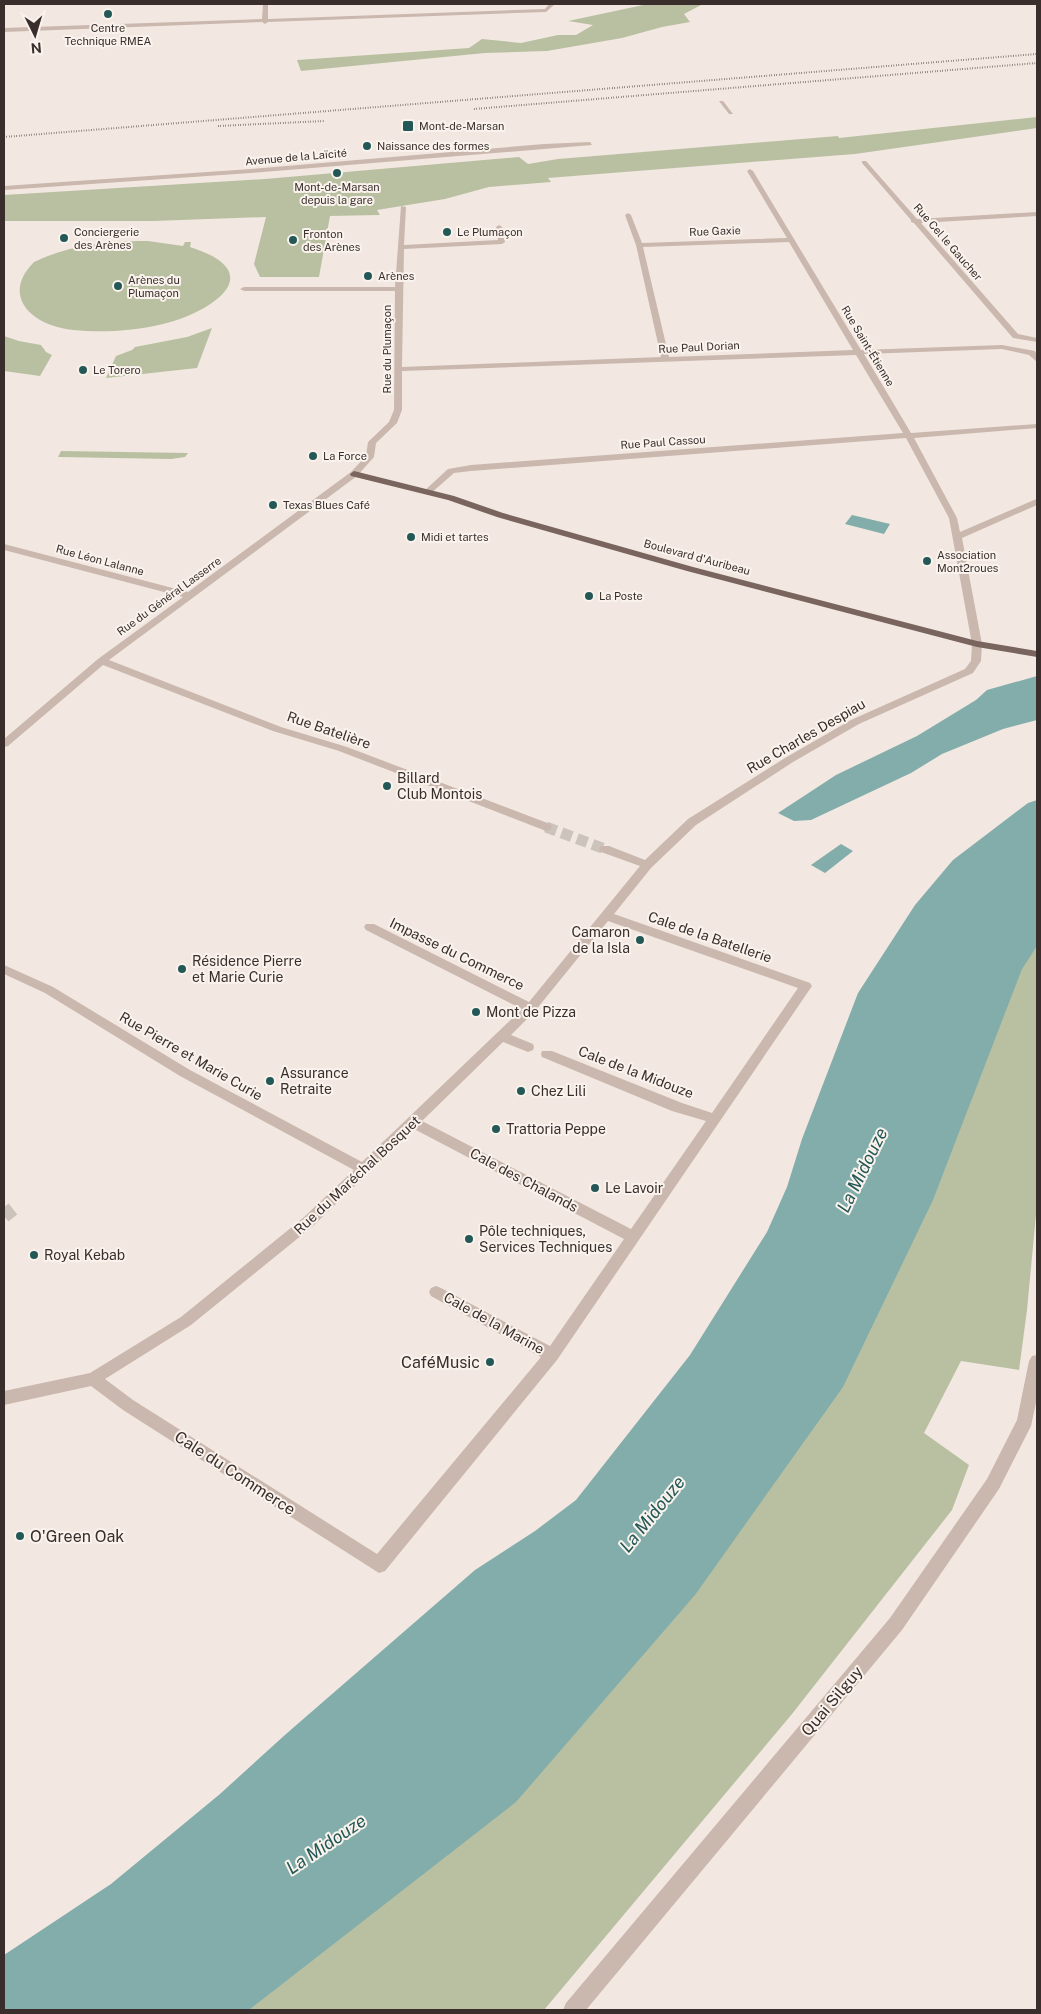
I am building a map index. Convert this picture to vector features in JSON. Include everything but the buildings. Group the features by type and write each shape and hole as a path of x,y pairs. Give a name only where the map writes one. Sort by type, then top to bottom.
{"main road":[{"name":"Boulevard d'Auribeau","path":"354,474 427,492 607,546 977,644 1037,654"}],"street":[{"path":"265,4 265,22"},
{"path":"4,30 265,22 546,10 552,4"},
{"path":"721,102 731,113"},
{"name":"Avenue de la Laïcité","path":"4,188 251,171 544,146 590,144"},
{"name":"Rue Cel le Gaucher","path":"864,162 913,221 1016,336"},
{"name":"Rue Saint-Étienne","path":"750,171 793,240 908,436 953,518 977,644"},
{"name":"Rue du Plumaçon","path":"354,474 370,457 372,442 393,423 398,410 399,289 397,272 403,207"},
{"path":"913,221 1037,214"},
{"path":"628,215 639,245 666,360"},
{"path":"400,247 502,242 499,227"},
{"name":"Rue Gaxie","path":"639,245 793,240"},
{"path":"244,288 399,289"},
{"path":"1002,347 1016,336 1037,340"},
{"path":"1002,347 1034,356 1037,346"},
{"name":"Rue Paul Dorian","path":"398,369 1002,347"},
{"path":"908,436 1037,426"},
{"name":"Rue Paul Cassou","path":"427,492 451,472 471,468 908,436"},
{"name":"Rue du Général Lasserre","path":"4,744 102,660 354,474"},
{"path":"957,537 1037,502"},
{"name":"Rue Léon Lalanne","path":"4,546 191,596"},
{"name":"Rue Charles Despiau","path":"647,864 692,822 790,760 855,722 969,671 976,661 977,644"},
{"name":"Rue Batelière","path":"102,660 277,729 343,749 546,827"},
{"path":"605,850 647,864"},
{"name":"Rue du Maréchal Bosquet","path":"4,1398 93,1379 186,1321 308,1222 414,1123 501,1036 532,1008 647,864"},
{"name":"Cale de la Batellerie","path":"605,916 806,986 715,1119"},
{"name":"Impasse du Commerce","path":"370,927 532,1008"},
{"name":"Rue Pierre et Marie Curie","path":"4,969 49,990 185,1073 364,1169"},
{"path":"501,1036 528,1046"},
{"name":"Cale de la Midouze","path":"547,1054 677,1107 715,1119"},
{"path":"552,1355 715,1119"},
{"name":"Cale des Chalands","path":"414,1123 634,1238"},
{"name":"Cale de la Marine","path":"436,1292 552,1355"},
{"name":"Cale du Commerce","path":"93,1379 128,1405 379,1565 552,1355"},
{"name":"Quai Silguy","path":"573,2010 896,1624 993,1484 1025,1421 1037,1361"}],"green space":[{"path":"648,4 703,4 684,14 690,22 662,27 622,38 547,51 485,53 301,71 297,60 469,48 482,39 521,43 558,35 576,35 593,25 568,21"},
{"path":"1037,117 1037,128 855,154 548,178 551,182 489,187 445,199 377,210 380,215 330,216 319,277 260,277 254,264 266,217 154,221 4,221 4,195 265,179 519,157 528,164 558,159 838,136 839,138"},
{"name":"Arènes du Plumaçon","path":"119,241 148,241 183,246 185,242 191,242 190,247 214,257 227,268 230,280 225,291 199,311 181,318 163,324 118,331 84,331 58,327 34,316 25,307 21,297 20,286 24,275 34,262 61,251 90,245"},
{"path":"212,328 197,368 106,378 116,356 135,347 187,337"},
{"path":"4,336 41,345 46,352 52,355 40,376 4,371"},
{"path":"61,451 188,453 185,457 171,459 58,457"},
{"path":"1037,946 1037,1204 1019,1370 961,1361 924,1433 969,1465 952,1510 792,1714 544,2010 249,2010 277,1986"}],"water":[{"path":"852,515 890,524 884,534 845,524"},
{"path":"1037,676 1037,720 1003,729 942,754 911,773 811,820 794,821 778,813 836,775 917,736 976,700 987,690"},
{"name":"La Midouze","path":"1037,800 1037,946 1022,969 933,1200 843,1387 695,1595 516,1802 249,2010 4,2010 4,1955 111,1884 220,1794 286,1734 475,1570 535,1531 576,1500 690,1355 767,1232 787,1187 802,1139 858,993 915,905 953,860 1028,803"},
{"path":"841,844 853,851 825,873 811,865"}],"tunnel":[{"path":"546,827 605,849"},
{"path":"4,1216 13,1209"}],"railway":[{"path":"4,137 1037,54"},
{"path":"474,109 1037,63"},
{"path":"218,126 324,121"}],"place":[{"name":"Centre Technique RMEA","path":"108,14"},
{"name":"Mont-de-Marsan","path":"408,126"},
{"name":"Naissance des formes","path":"367,146"},
{"name":"Mont-de-Marsan depuis la gare","path":"337,173"},
{"name":"Le Plumaçon","path":"447,232"},
{"name":"Conciergerie des Arènes","path":"64,238"},
{"name":"Fronton des Arènes","path":"293,240"},
{"name":"Arènes","path":"368,276"},
{"name":"Arènes du Plumaçon","path":"118,286"},
{"name":"Le Torero","path":"83,370"},
{"name":"La Force","path":"313,456"},
{"name":"Texas Blues Café","path":"273,505"},
{"name":"Midi et tartes","path":"411,537"},
{"name":"Association Mont2roues","path":"927,561"},
{"name":"La Poste","path":"589,596"},
{"name":"Billard Club Montois","path":"387,786"},
{"name":"Camaron de la Isla","path":"640,940"},
{"name":"Résidence Pierre et Marie Curie","path":"182,969"},
{"name":"Mont de Pizza","path":"476,1012"},
{"name":"Assurance Retraite","path":"270,1081"},
{"name":"Chez Lili","path":"521,1091"},
{"name":"Trattoria Peppe","path":"496,1129"},
{"name":"Le Lavoir","path":"595,1188"},
{"name":"Pôle techniques, Services Techniques","path":"469,1239"},
{"name":"Royal Kebab","path":"34,1255"},
{"name":"CaféMusic","path":"490,1362"},
{"name":"O'Green Oak","path":"20,1536"}]}
